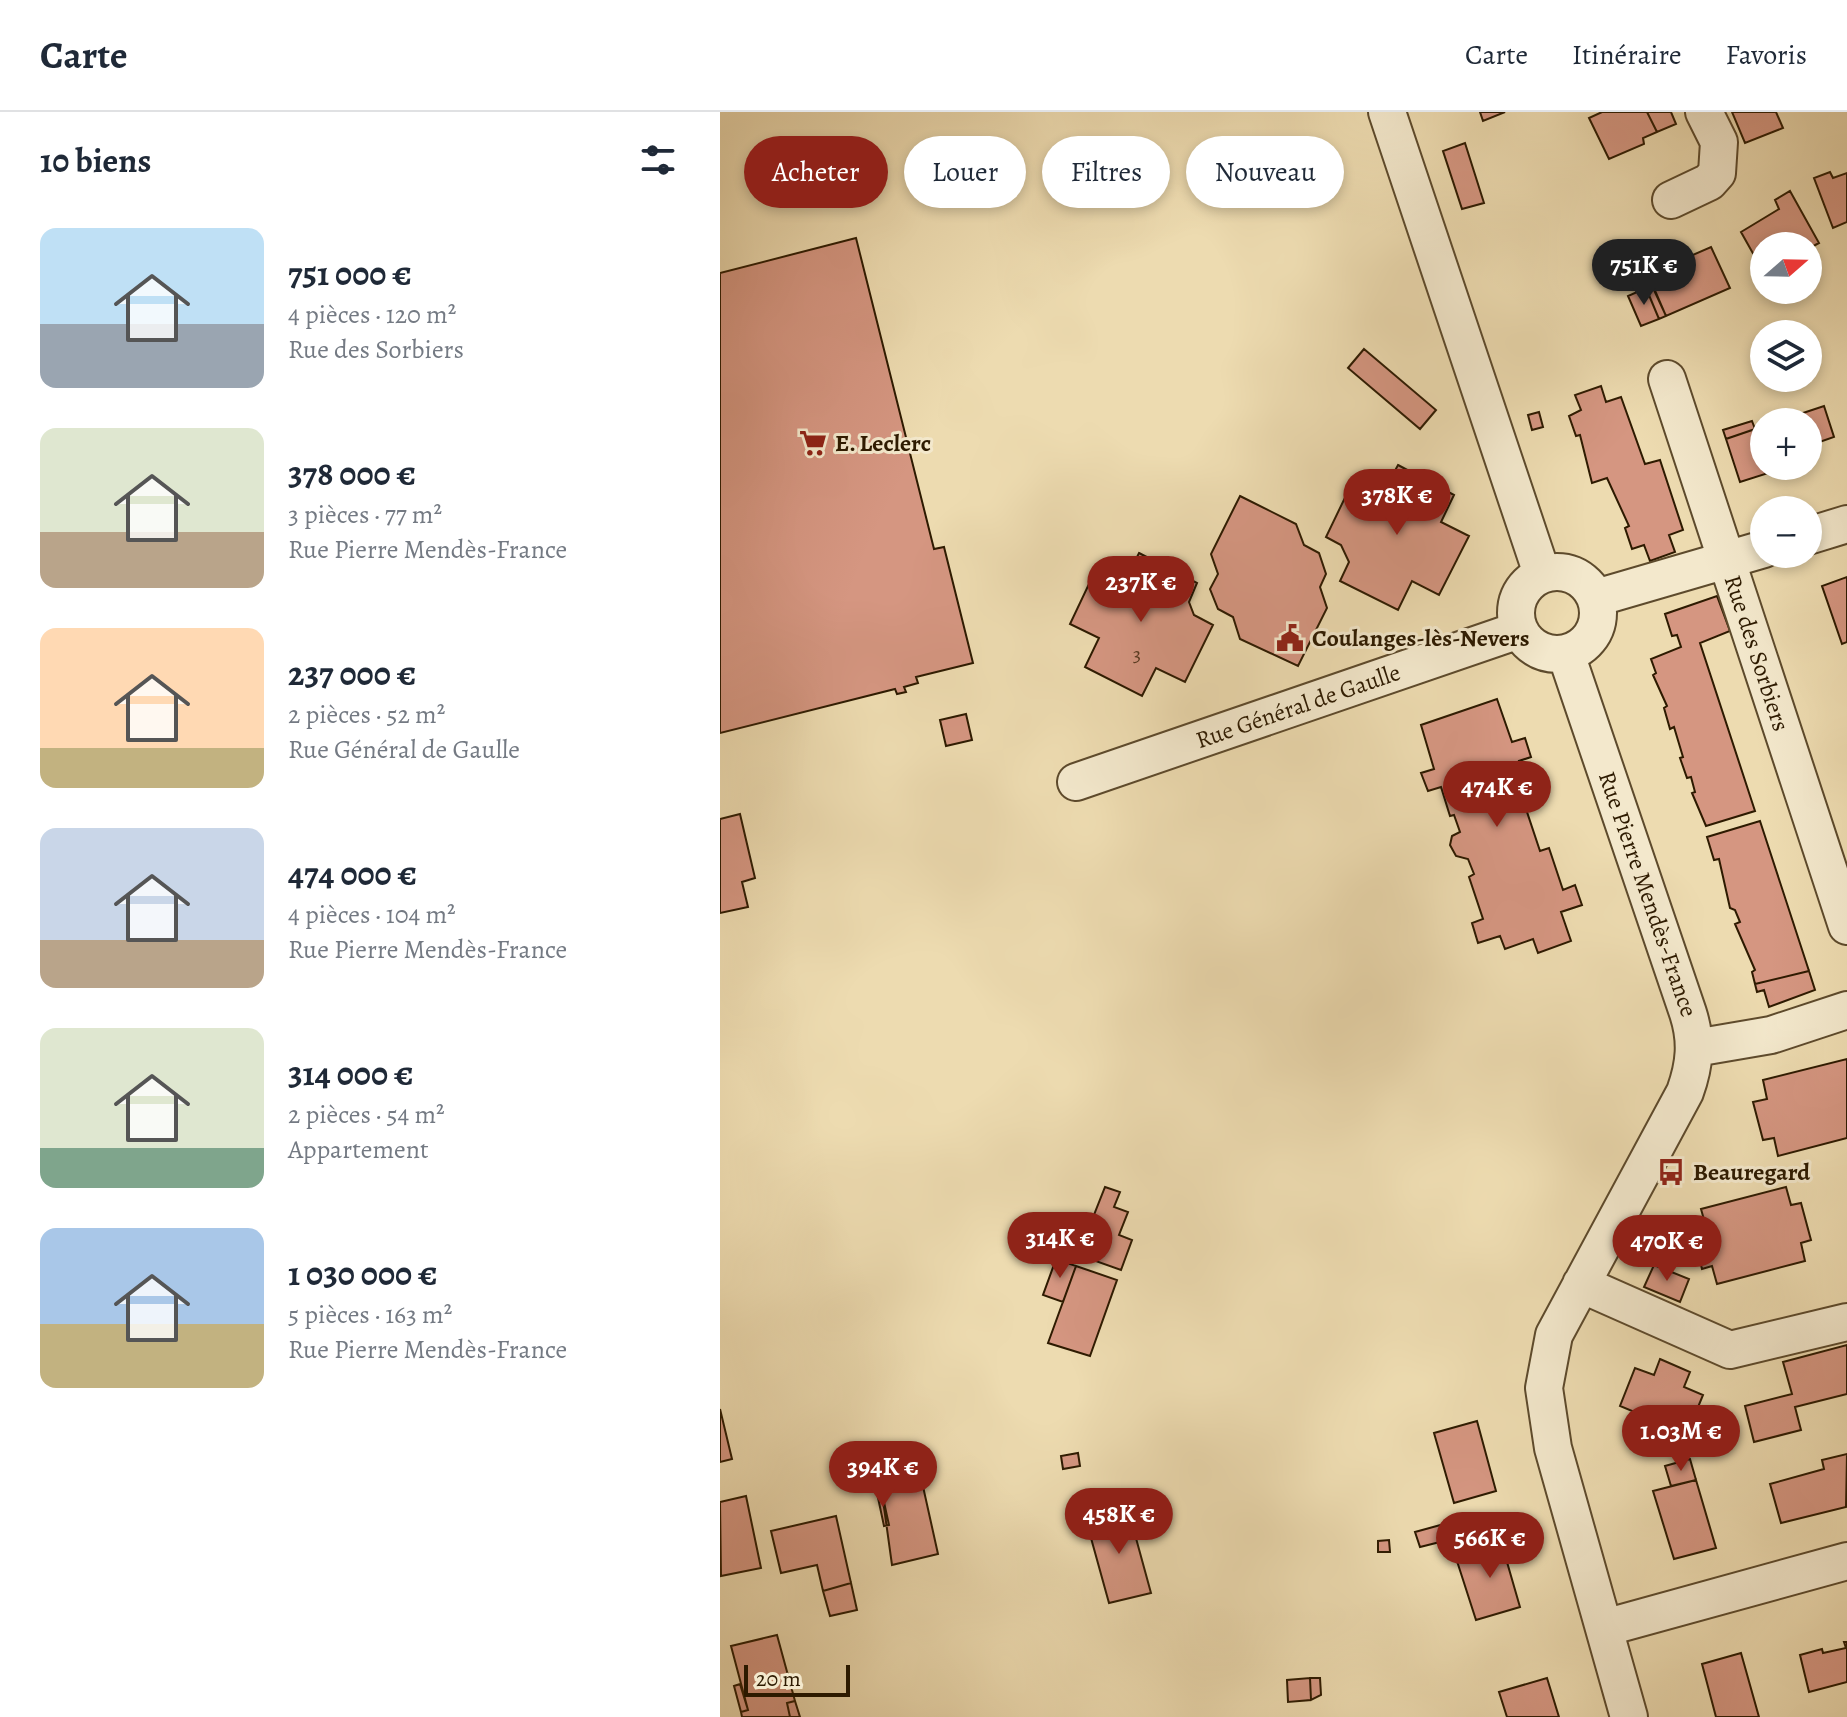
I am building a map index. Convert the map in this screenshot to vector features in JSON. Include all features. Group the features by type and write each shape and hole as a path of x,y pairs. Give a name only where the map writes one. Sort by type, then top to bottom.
{"street":[{"path":"1387,112 1542,574"},
{"path":"1671,200 1709,182 1717,173 1721,158 1719,142 1704,112"},
{"name":"Rue des Sorbiers","path":"1667,379 1847,926"},
{"path":"1822,532 1847,524"},
{"path":"1596,598 1750,553"},
{"path":"1555,572 1580,578 1596,598 1599,612 1597,627 1580,649 1552,655 1538,651 1519,630 1516,617 1522,591 1542,574 1555,572"},
{"name":"Rue Général de Gaulle","path":"1076,782 1519,630"},
{"name":"Rue Pierre Mendès-France","path":"1566,654 1688,1013 1695,1048 1693,1069 1685,1092 1554,1335 1547,1358 1545,1415 1629,1717"},
{"path":"1695,1048 1771,1035 1847,1010"},
{"path":"1581,1284 1730,1350 1847,1322"},
{"path":"1604,1628 1847,1561"}],"building":[{"path":"1480,112 1505,112 1483,121"},
{"path":"1602,112 1647,112 1657,132 1643,138 1644,144 1609,159 1589,118"},
{"path":"1647,112 1671,112 1676,124 1657,132"},
{"path":"1732,112 1776,112 1783,128 1745,143"},
{"path":"1465,143 1484,203 1462,209 1443,151"},
{"path":"1830,172 1833,178 1847,173 1847,222 1833,228 1814,178"},
{"path":"1790,191 1813,232 1750,232 1750,248 1741,232 1779,209 1775,200"},
{"name":"E. Leclerc","path":"856,238 934,549 944,547 973,663 916,677 918,683 904,687 906,692 897,694 895,689 720,733 720,273"},
{"path":"1711,247 1730,288 1666,316 1647,275"},
{"path":"1653,286 1666,316 1659,319 1646,288"},
{"path":"1646,288 1659,319 1641,326 1628,296"},
{"path":"1364,349 1436,410 1420,429 1348,368"},
{"path":"1601,386 1606,402 1621,397 1645,464 1660,460 1683,530 1669,535 1675,552 1650,561 1644,545 1632,549 1625,528 1629,526 1607,478 1592,483 1580,435 1576,436 1569,416 1581,410 1575,395"},
{"path":"1824,406 1834,437 1822,441 1822,408 1818,408"},
{"path":"1539,412 1543,427 1532,430 1528,415"},
{"path":"1750,422 1750,431 1726,439 1723,430"},
{"path":"1750,431 1750,479 1740,482 1726,439"},
{"path":"1398,465 1454,495 1441,522 1469,536 1439,595 1412,581 1398,610 1340,581 1349,562 1341,545 1326,537 1354,479 1383,493"},
{"path":"1240,496 1296,524 1304,545 1319,553 1326,574 1320,587 1327,608 1298,666 1240,639 1233,617 1218,609 1210,589 1218,574 1211,554"},
{"path":"1139,553 1197,583 1189,602 1194,615 1213,625 1185,682 1156,668 1142,696 1085,667 1099,638 1070,624 1097,567 1125,581"},
{"path":"1847,577 1847,642 1842,644 1822,586"},
{"path":"1717,596 1730,631 1700,643 1755,811 1706,826 1692,793 1695,792 1691,777 1687,778 1680,758 1683,757 1674,727 1670,729 1664,708 1667,706 1653,675 1656,673 1651,659 1681,647 1677,635 1672,636 1665,614"},
{"path":"1497,699 1512,742 1525,738 1531,757 1519,761 1528,789 1520,791 1540,851 1549,848 1563,890 1575,885 1582,905 1561,912 1571,941 1538,953 1533,939 1505,949 1500,936 1478,943 1472,923 1483,919 1469,877 1474,874 1468,859 1456,856 1450,845 1452,836 1460,832 1454,815 1450,816 1441,787 1428,791 1421,773 1434,769 1421,725"},
{"path":"966,714 972,740 946,746 940,720"},
{"path":"740,814 755,878 742,882 748,907 720,913 720,819"},
{"path":"1760,821 1809,971 1755,984 1752,972 1755,970 1735,924 1740,922 1735,910 1730,908 1719,859 1714,860 1707,837"},
{"path":"1809,971 1815,990 1769,1007 1764,990 1757,992 1755,984"},
{"path":"1847,1059 1847,1138 1778,1156 1774,1138 1763,1140 1753,1102 1767,1099 1763,1080"},
{"path":"1105,1187 1120,1192 1114,1207 1128,1212 1119,1235 1132,1240 1121,1270 1087,1258 1098,1228 1090,1225"},
{"path":"1786,1187 1791,1205 1801,1203 1811,1240 1801,1243 1805,1261 1717,1284 1712,1266 1702,1269 1692,1231 1706,1227 1701,1209"},
{"path":"1663,1244 1672,1248 1665,1266 1655,1262"},
{"path":"1056,1259 1076,1266 1063,1302 1043,1295"},
{"path":"1654,1265 1689,1279 1680,1302 1644,1287"},
{"path":"1076,1266 1117,1280 1090,1356 1048,1343"},
{"path":"1847,1345 1847,1394 1795,1407 1801,1430 1754,1442 1745,1406 1792,1394 1783,1362"},
{"path":"1660,1359 1690,1372 1684,1387 1703,1395 1687,1434 1620,1406 1635,1368 1654,1375"},
{"path":"720,1409 732,1459 720,1462"},
{"path":"1477,1421 1496,1491 1454,1503 1434,1433"},
{"path":"1078,1453 1080,1466 1063,1469 1061,1456"},
{"path":"1847,1454 1846,1507 1781,1523 1770,1484 1824,1469 1822,1460"},
{"path":"1690,1459 1696,1480 1671,1486 1665,1466"},
{"path":"1696,1480 1716,1548 1674,1559 1653,1491"},
{"path":"922,1482 938,1554 892,1565 882,1493"},
{"path":"877,1493 882,1493 889,1525 884,1526"},
{"path":"746,1496 761,1568 721,1576 720,1502"},
{"path":"1128,1509 1151,1593 1109,1603 1086,1520"},
{"path":"836,1516 851,1583 823,1591 817,1565 781,1573 771,1531"},
{"path":"1444,1524 1448,1540 1420,1547 1415,1532"},
{"path":"1389,1540 1390,1552 1378,1552 1378,1541"},
{"path":"1513,1542 1518,1558 1507,1562 1520,1607 1476,1620 1456,1558"},
{"path":"851,1583 857,1610 830,1616 823,1591"},
{"path":"777,1635 795,1701 787,1703 790,1717 742,1717 741,1712 748,1710 731,1646"},
{"path":"1844,1642 1847,1642 1847,1682 1809,1692 1800,1655 1822,1649 1823,1653 1846,1648"},
{"path":"1741,1653 1759,1717 1716,1717 1702,1664"},
{"path":"1310,1678 1320,1678 1321,1695 1311,1700"},
{"path":"1310,1678 1311,1700 1288,1702 1287,1680"},
{"path":"1547,1678 1559,1717 1507,1717 1499,1692"},
{"path":"740,1684 748,1710 741,1712 734,1686"},
{"path":"795,1701 800,1717 790,1717 787,1703"}],"place":[{"name":"E. Leclerc","path":"813,443"},
{"name":"Coulanges-lès-Nevers","path":"1290,638"},
{"name":"Beauregard","path":"1671,1172"}]}
